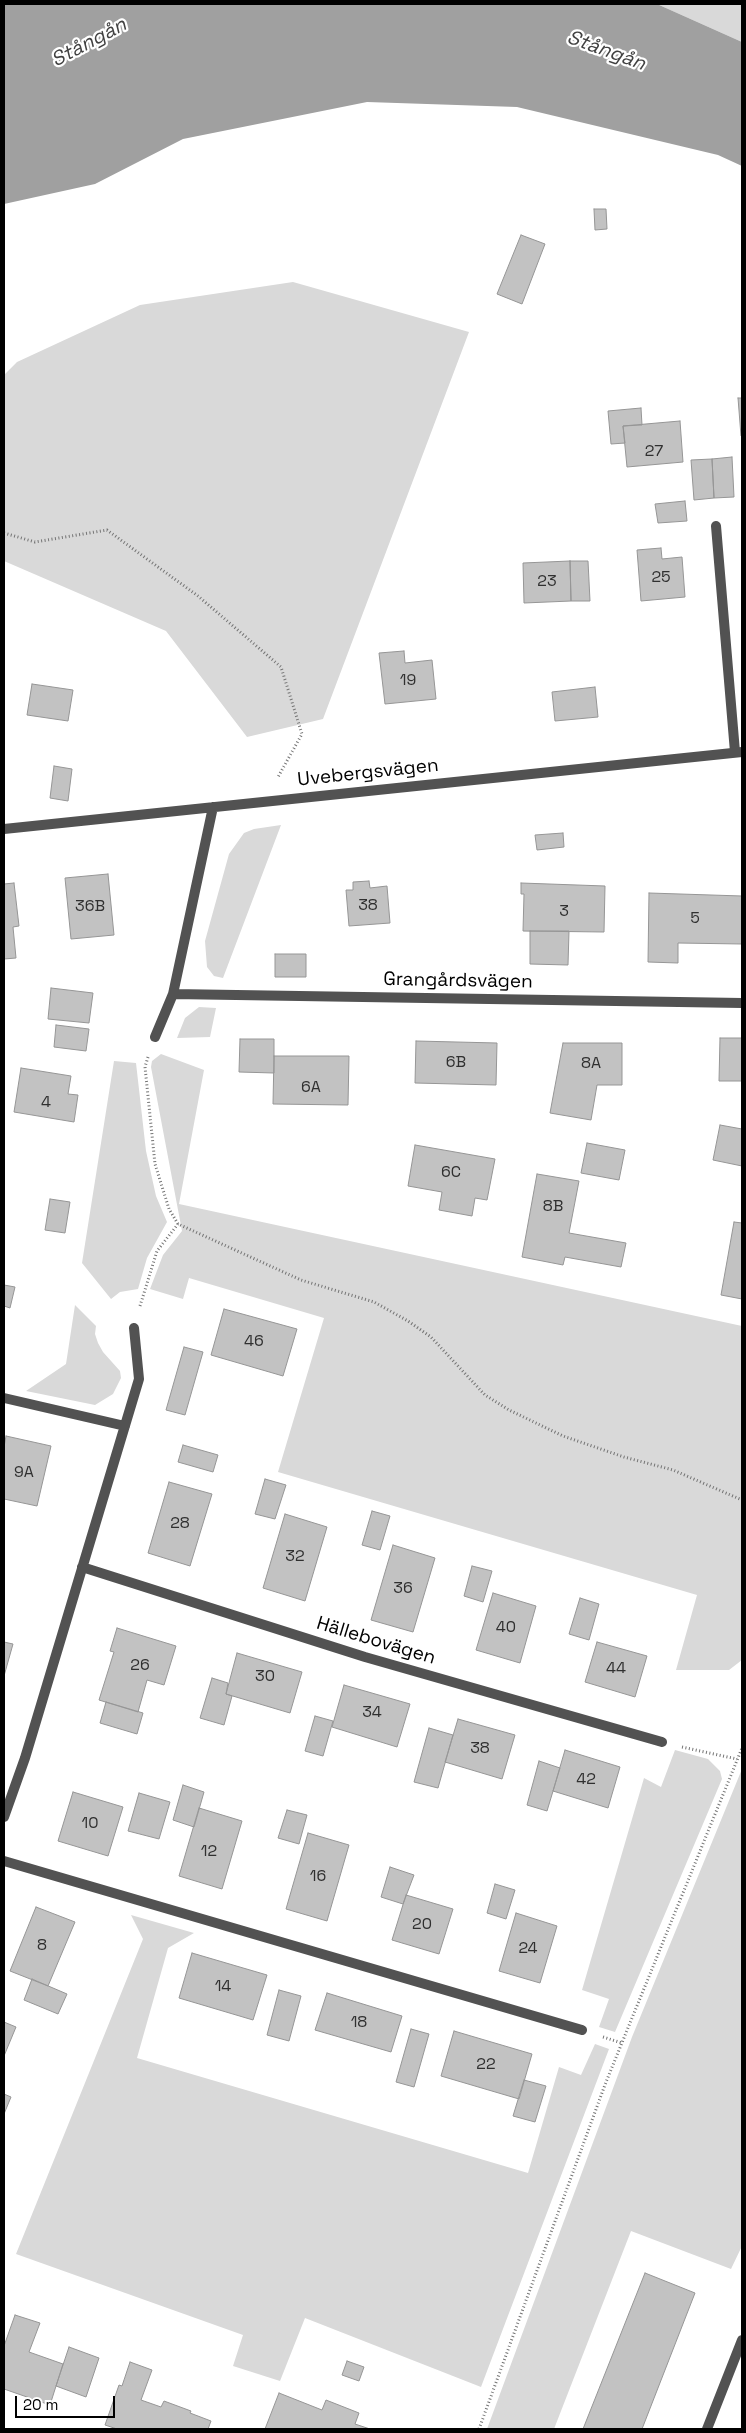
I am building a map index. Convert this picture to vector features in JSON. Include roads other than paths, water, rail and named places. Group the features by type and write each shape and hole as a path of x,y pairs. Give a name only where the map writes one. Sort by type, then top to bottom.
{"street":[{"name":"Uvebergsvägen","path":"4,829 739,752 716,526"},
{"path":"155,1037 173,994 213,807"},
{"name":"Grangårdsvägen","path":"173,994 742,1002"},
{"path":"4,1817 25,1758 139,1379 134,1328"},
{"path":"4,1398 125,1426"},
{"name":"Hällebovägen","path":"82,1567 365,1657 662,1742"},
{"path":"4,1861 582,2030"},
{"path":"707,2429 742,2340"}],"water":[{"name":"Stångån","path":"4,4 657,4 742,42 742,166 718,155 517,107 367,102 183,139 95,184 4,204"}]}
